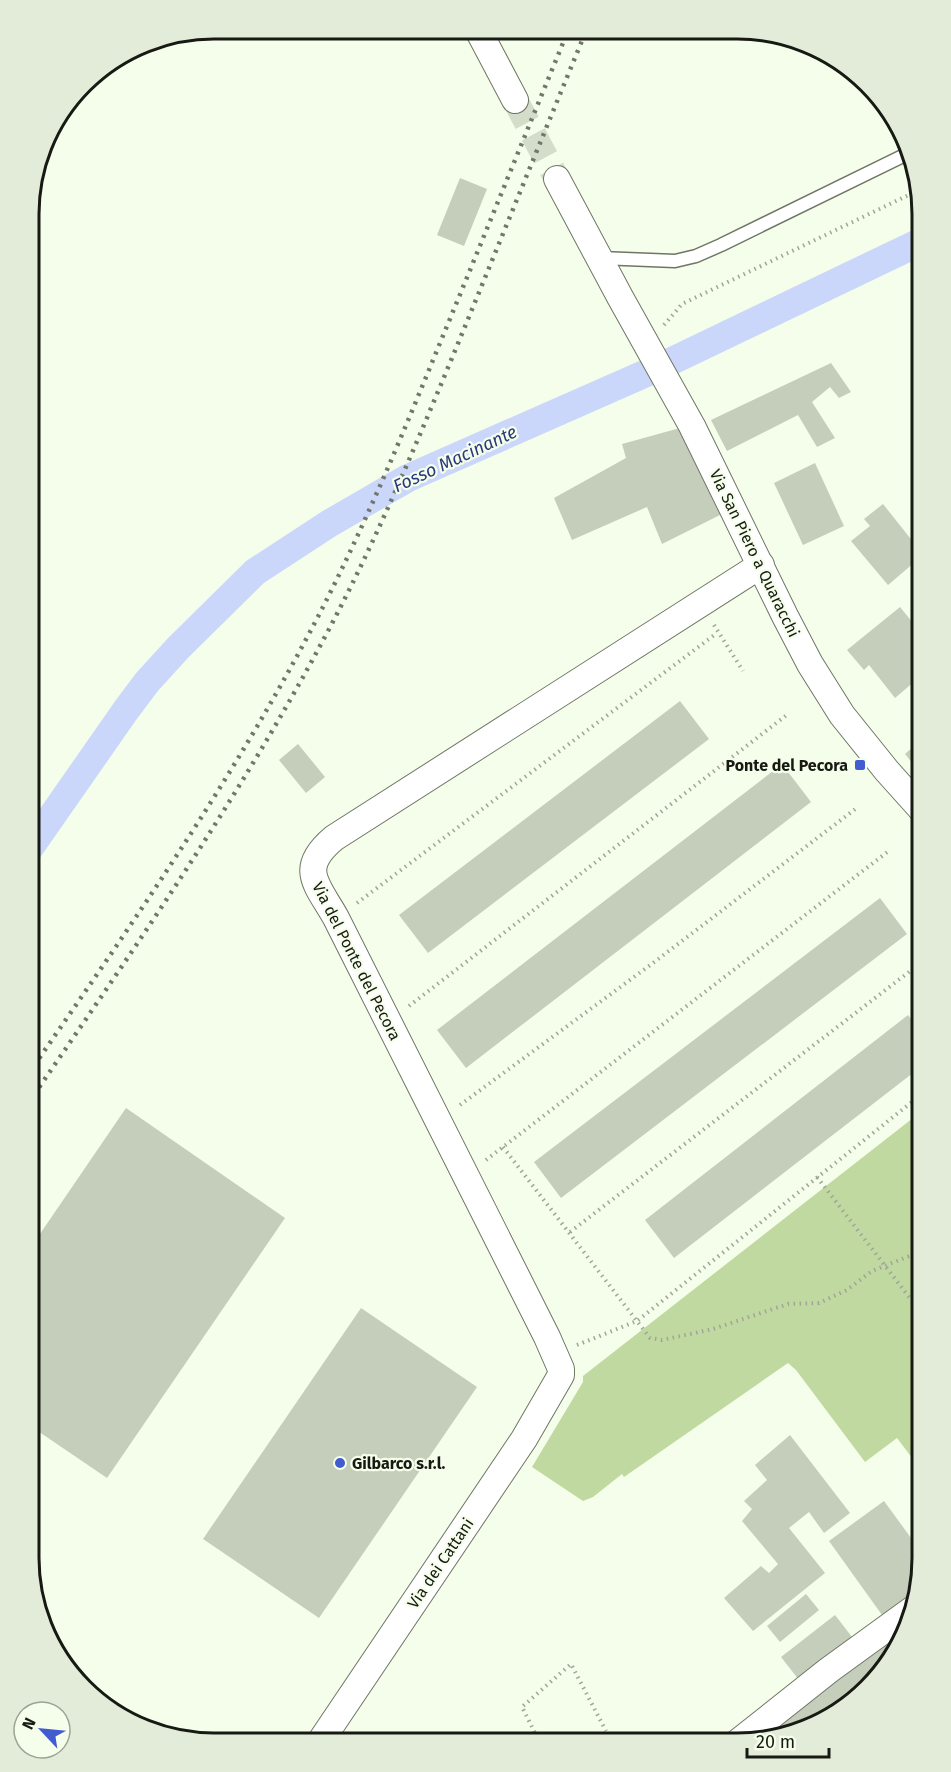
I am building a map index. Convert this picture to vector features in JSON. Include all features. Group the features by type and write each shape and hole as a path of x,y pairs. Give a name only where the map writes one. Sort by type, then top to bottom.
{"street":[{"path":"483,39 515,100"},
{"name":"Via San Piero a Quaracchi","path":"557,178 692,426 795,636 842,715 912,799"},
{"name":"Via del Ponte del Pecora","path":"558,1382 561,1369 547,1337 336,918 314,879 312,870 315,857 334,838 761,565"},
{"name":"Via dei Cattani","path":"326,1733 524,1439 558,1382"},
{"path":"750,1732 829,1670 902,1617"}],"lane":[{"path":"600,258 675,261 696,256 903,156"}],"path":[{"path":"647,344 682,304 911,194"},
{"path":"703,603 717,633 743,671"},
{"path":"351,907 717,633"},
{"path":"404,1011 788,714"},
{"path":"454,1110 653,963 858,807"},
{"path":"481,1164 890,850"},
{"path":"570,1232 912,969"},
{"path":"574,1346 637,1321 912,1102"},
{"path":"503,1147 650,1338 662,1340 713,1329 788,1304 819,1303 847,1290 872,1271 912,1255"},
{"path":"818,1178 912,1301"},
{"path":"535,1733 522,1707 571,1664 606,1731"}],"green space":[{"path":"912,1119 912,1458 897,1438 865,1462 796,1370 788,1363 624,1477 622,1474 593,1497 583,1501 532,1467 583,1382 583,1376"}],"building":[{"path":"460,178 487,189 464,246 437,235"},
{"path":"831,363 851,392 839,398 830,387 812,402 835,438 817,447 798,415 727,451 711,420"},
{"path":"680,428 724,513 662,544 647,507 572,540 554,498 626,458 622,444"},
{"path":"815,463 844,526 803,545 774,483"},
{"path":"883,504 912,540 912,565 888,585 851,541 870,526 864,519"},
{"path":"900,607 912,622 912,684 895,698 869,665 864,670 847,650"},
{"path":"680,701 709,739 428,953 399,915"},
{"path":"298,744 325,777 306,793 279,760"},
{"path":"912,748 912,763 905,754"},
{"path":"782,764 811,802 466,1068 437,1030"},
{"path":"880,898 907,934 561,1198 534,1162"},
{"path":"908,1015 912,1020 912,1074 674,1258 645,1220"},
{"path":"126,1108 285,1218 107,1478 39,1432 39,1235"},
{"name":"Gilbarco s.r.l.","path":"361,1308 477,1387 319,1618 203,1539"},
{"path":"790,1435 850,1513 824,1533 809,1512 789,1528 825,1573 753,1631 724,1598 761,1566 769,1573 778,1564 742,1521 752,1509 744,1501 767,1480 755,1465"},
{"path":"884,1501 912,1539 912,1570 908,1595 882,1615 829,1541"},
{"path":"806,1594 819,1610 780,1642 767,1626"},
{"path":"835,1615 852,1637 799,1680 781,1657"},
{"path":"896,1632 876,1665 844,1697 815,1715 771,1730"}],"waterway":[{"name":"Fosso Macinante","path":"39,835 147,682 255,572 330,523 408,478 651,371 912,246"}],"tunnel":[{"path":"515,100 557,179"}],"railway":[{"path":"39,1058 185,843 258,725 325,603 399,442 565,39"},
{"path":"39,1087 152,921 231,798 306,672 340,608 412,452 583,39"}],"place":[{"name":"Ponte del Pecora","path":"860,765"},
{"name":"Gilbarco s.r.l.","path":"340,1463"}]}
